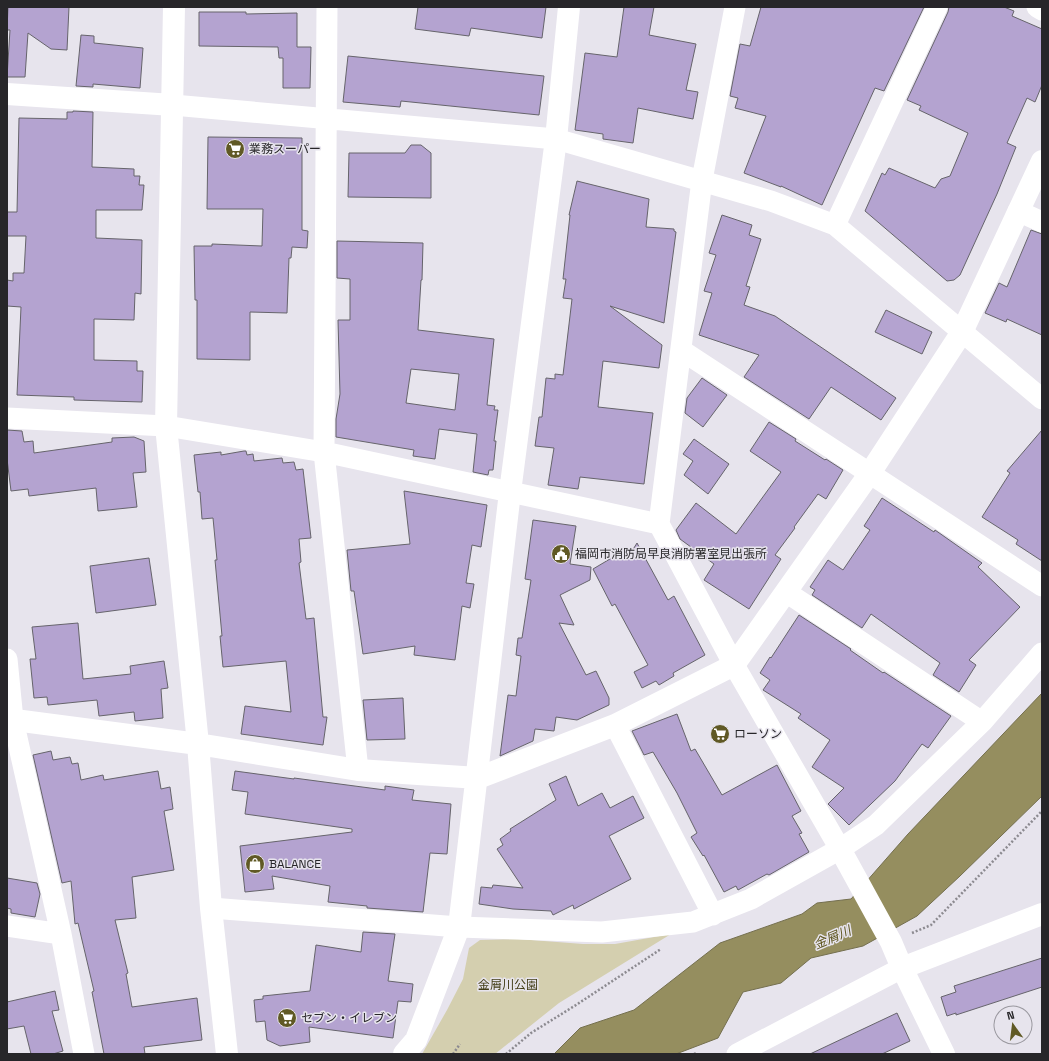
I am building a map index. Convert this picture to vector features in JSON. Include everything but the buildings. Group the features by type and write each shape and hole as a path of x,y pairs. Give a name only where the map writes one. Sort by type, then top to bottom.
{"street":[{"path":"174,7 166,426 198,744 211,908 227,1054"},
{"path":"327,7 324,452 358,770"},
{"path":"404,1054 416,1040 459,927 478,778 510,492 556,139 570,7"},
{"path":"735,7 702,180 659,524 734,665 840,849 891,942 944,1054"},
{"path":"835,225 937,7"},
{"path":"1037,7 1042,10"},
{"path":"7,94 173,105 556,139 702,180 772,201 835,225 1042,399"},
{"path":"10,719 198,744 358,770 478,778 615,725 734,665 870,473 962,332 1042,160"},
{"path":"1018,212 1042,222"},
{"path":"681,350 1042,586"},
{"path":"7,418 166,426 324,452 659,524"},
{"path":"786,592 982,722"},
{"path":"211,908 459,927 602,932 693,922 751,899 840,849 876,825 982,722 1042,653"},
{"path":"7,659 10,719 61,934 84,1054"},
{"path":"615,725 713,915"},
{"path":"737,1054 902,968 1042,914"},
{"path":"7,926 61,934"}],"path":[{"path":"891,942 931,925 1042,811"},
{"path":"506,1054 531,1032 576,1005 667,945"},
{"path":"453,1054 460,1044"}],"green space":[{"name":"金屑川公園","path":"671,934 559,1003 495,1054 422,1054 463,979 469,948 480,940 518,939 583,944 615,944"}],"water":[{"name":"金屑川","path":"1042,693 1042,796 917,916 863,946 811,958 781,983 743,992 718,1038 676,1054 554,1054 580,1028 634,1010 720,943 802,914 817,903 851,899 908,834"}],"place":[{"name":"業務スーパー","path":"235,149"},
{"name":"福岡市消防局早良消防署室見出張所","path":"561,554"},
{"name":"ローソン","path":"720,734"},
{"name":"BALANCE","path":"255,864"},
{"name":"セブン・イレブン","path":"287,1018"}]}
